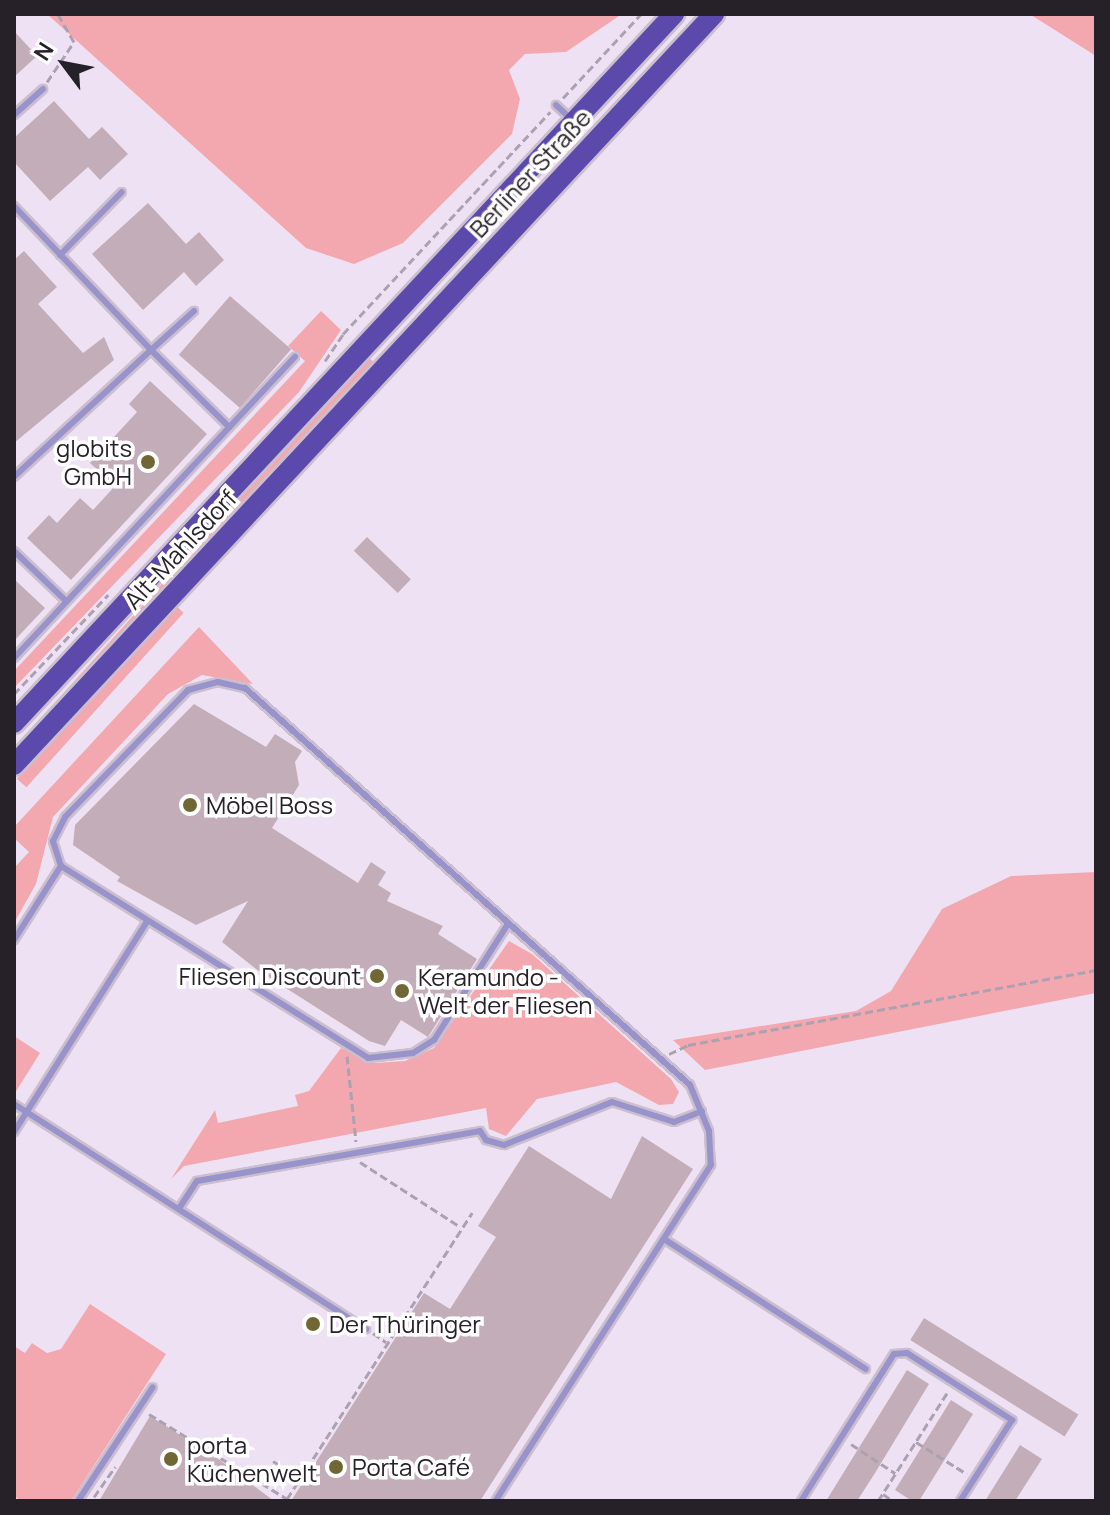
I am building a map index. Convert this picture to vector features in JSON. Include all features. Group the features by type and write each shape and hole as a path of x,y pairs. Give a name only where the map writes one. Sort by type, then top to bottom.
{"main road":[{"name":"Berliner Straße","path":"360,352 674,14"},
{"name":"Berliner Straße","path":"383,368 714,14"},
{"name":"Alt-Mahlsdorf","path":"14,723 360,352"},
{"name":"Alt-Mahlsdorf","path":"14,765 383,368"}],"lane":[{"path":"14,115 43,89"},
{"path":"556,105 574,122"},
{"path":"60,255 122,192"},
{"path":"14,206 229,427"},
{"path":"14,477 194,311"},
{"path":"14,658 295,357"},
{"path":"14,551 66,601"},
{"path":"495,1501 711,1165 702,1111 690,1085 245,688 218,682 188,690 65,817 53,841 61,866 334,1041 368,1058 394,1058 434,1040 508,924"},
{"path":"14,940 61,866"},
{"path":"14,1132 146,923"},
{"path":"180,1207 197,1181 480,1131 486,1140 504,1145 612,1102 674,1122 702,1111"},
{"path":"14,1104 180,1207 366,1329"},
{"path":"664,1239 866,1369"},
{"path":"801,1501 894,1354 907,1353 1012,1420 960,1501"},
{"path":"78,1501 153,1387"}],"path":[{"path":"43,89 74,42 58,14"},
{"path":"317,373 343,334 641,14"},
{"path":"662,1060 688,1045 1096,970"},
{"path":"142,1424 150,1412 287,1499 472,1213"},
{"path":"366,1329 386,1342"},
{"path":"878,1501 953,1383"},
{"path":"841,1438 896,1473"},
{"path":"916,1442 975,1479"},
{"path":"88,1499 96,1497 119,1460"},
{"path":"273,1461 300,1478"},
{"path":"883,1494 893,1501"}],"shaded area":[{"path":"47,14 622,14 566,52 525,54 509,70 520,99 512,134 403,243 354,264 306,248"},
{"path":"1029,14 1096,14 1096,56 1039,20"},
{"path":"321,311 341,330 299,392 14,688 14,671 305,361 288,346"},
{"path":"367,356 376,364 30,748 21,740"},
{"path":"174,604 184,613 26,787 17,779"},
{"path":"199,627 253,684 202,675 168,694 53,817 36,884 14,923 14,868 29,852 14,838 14,827"},
{"path":"1096,872 1096,993 705,1070 673,1040 856,1011 891,991 942,909 1011,876"},
{"path":"509,941 532,954 671,1079 679,1092 673,1104 659,1105 616,1082 537,1099 506,1136 489,1129 486,1108 184,1166 171,1179 215,1110 218,1123 298,1106 295,1095 309,1091 341,1048 375,1063 405,1061 434,1048"},
{"path":"14,1036 40,1053 15,1093 14,1092"},
{"path":"90,1304 166,1354 71,1501 21,1501 14,1496 14,1346 25,1353 32,1343 47,1353 61,1349"}],"building":[{"path":"14,31 37,56 14,77"},
{"path":"54,101 89,139 102,127 128,154 100,180 88,167 50,201 14,162 14,138"},
{"path":"148,203 186,244 199,232 224,260 196,286 184,272 143,310 92,254"},
{"path":"24,251 57,287 38,304 83,353 104,337 114,360 14,443 14,260"},
{"path":"230,296 291,349 240,408 179,355"},
{"path":"150,381 207,434 71,580 27,538 49,515 57,523 80,498 93,510 115,486 90,463 137,412 129,404"},
{"path":"367,537 411,579 398,593 354,551"},
{"path":"14,579 45,608 14,641"},
{"path":"194,704 266,747 275,734 302,751 295,762 299,785 272,828 358,883 371,862 386,872 378,885 391,893 387,901 443,926 438,934 477,959 428,1037 401,1020 385,1046 369,1041 256,969 222,942 248,901 196,925 117,881 120,877 73,845 75,825"},
{"path":"642,1136 693,1169 480,1501 291,1501 424,1293 450,1309 496,1237 478,1226 529,1146 611,1199"},
{"path":"924,1318 1078,1414 1065,1436 910,1340"},
{"path":"907,1370 929,1384 875,1473 857,1501 826,1501"},
{"path":"951,1400 973,1414 919,1501 912,1501 895,1490"},
{"name":"porta Küchenwelt","path":"150,1416 217,1458 274,1501 99,1501"},
{"path":"1020,1445 1042,1459 1015,1501 985,1501"}],"place":[{"name":"globits GmbH","path":"148,462"},
{"name":"Möbel Boss","path":"190,805"},
{"name":"Fliesen Discount","path":"377,976"},
{"name":"Keramundo - Welt der Fliesen","path":"402,991"},
{"name":"Der Thüringer","path":"313,1324"},
{"name":"porta Küchenwelt","path":"171,1459"},
{"name":"Porta Café","path":"336,1467"}]}
